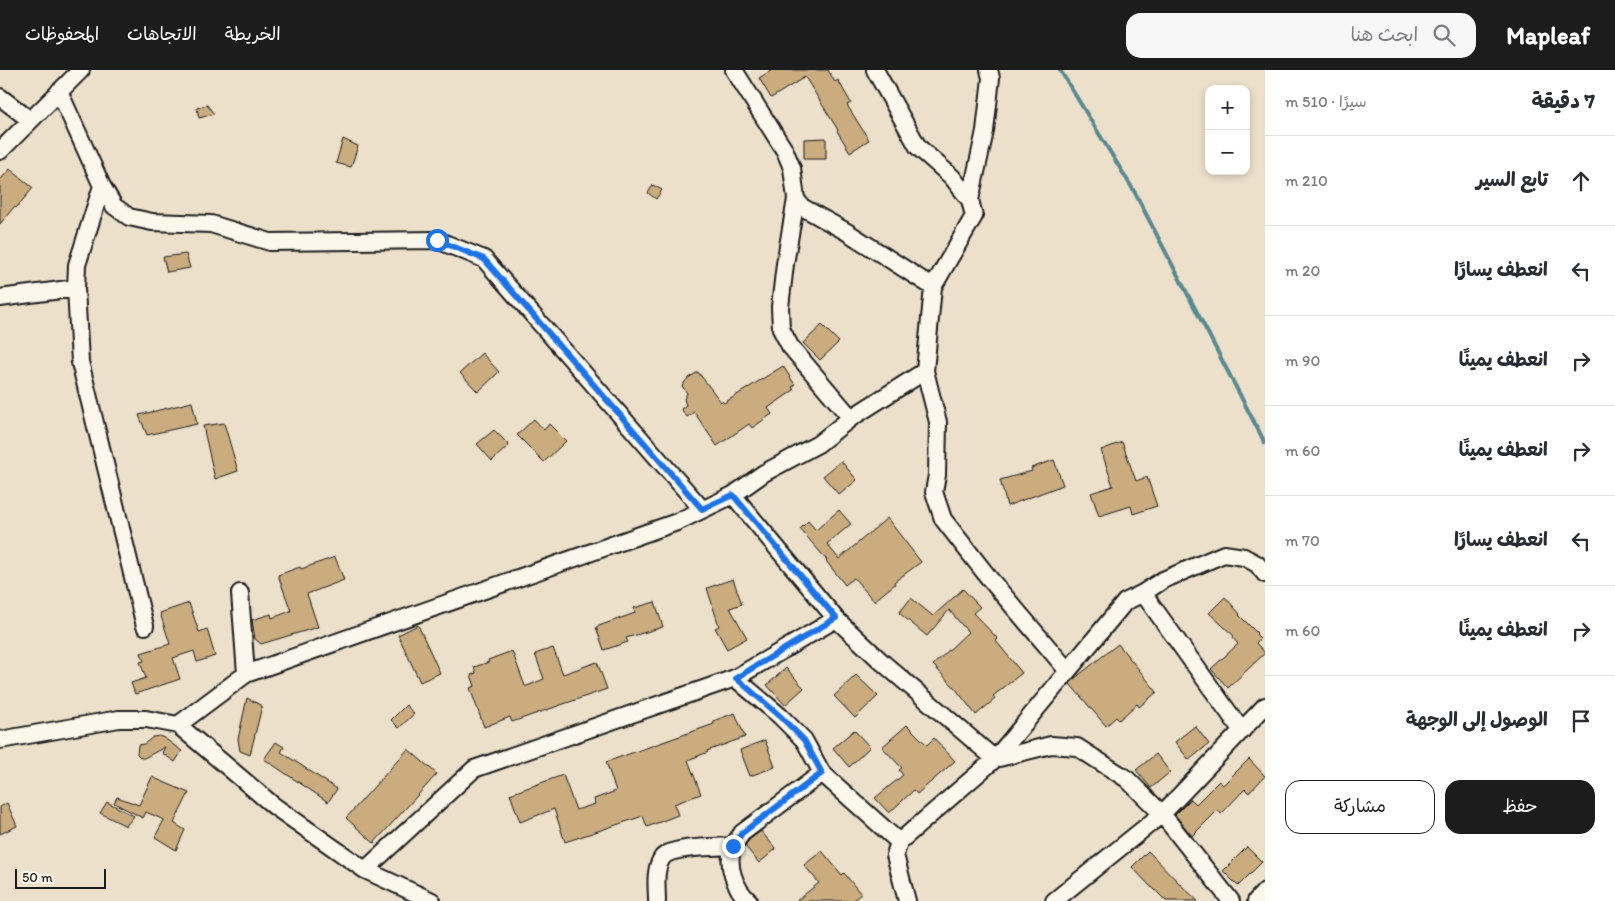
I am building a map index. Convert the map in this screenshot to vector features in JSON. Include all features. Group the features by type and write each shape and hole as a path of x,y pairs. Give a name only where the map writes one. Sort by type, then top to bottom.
{"street":[{"path":"0,151 81,70"},
{"path":"876,70 918,147 952,177 970,200 974,216 933,287 925,371 938,422 937,474 934,492 943,519 988,578 1068,671"},
{"path":"970,200 985,131 991,78 989,70"},
{"path":"738,72 785,151 792,168 796,199 784,264 780,308 782,329 790,346 851,418"},
{"path":"59,91 102,186 114,206 129,217 152,222 211,224 270,242 437,240 484,259 702,509"},
{"path":"0,97 30,120"},
{"path":"102,186 77,266 76,288 80,362 145,626"},
{"path":"796,199 802,207 847,232 933,287"},
{"path":"0,298 76,288"},
{"path":"178,726 246,674 677,522 733,495 764,472 818,444 851,418 925,371"},
{"path":"733,495 836,618 882,662 995,759"},
{"path":"907,901 895,855 899,842 995,759 1125,602 1164,580 1224,554 1244,557 1256,564 1265,574"},
{"path":"240,593 246,674"},
{"path":"1143,593 1242,731"},
{"path":"365,870 474,769 736,678 836,618"},
{"path":"736,678 780,716 804,740 822,773 899,842"},
{"path":"1054,901 1162,814 1265,706"},
{"path":"0,740 119,719 146,719 178,726 274,806 365,870 432,901"},
{"path":"995,759 1051,745 1077,747 1127,778 1162,814 1231,901"},
{"path":"749,901 742,895 732,876 731,854 733,846 742,833 822,773"},
{"path":"657,901 658,869 662,857 672,851 733,846"},
{"path":"1256,901 1265,891"}],"building":[{"path":"772,70 828,70 835,82 838,80 851,103 847,105 869,140 850,152 805,77 771,98 759,78"},
{"path":"207,105 214,114 199,118 197,108"},
{"path":"826,138 826,159 804,159 804,139"},
{"path":"343,139 358,146 351,167 336,163"},
{"path":"10,169 33,188 0,224 0,180"},
{"path":"653,185 662,190 656,199 648,193"},
{"path":"186,254 190,268 167,272 163,257"},
{"path":"822,325 839,342 820,360 803,343"},
{"path":"482,353 499,372 478,392 460,373"},
{"path":"783,366 795,385 792,387 794,390 768,408 772,414 752,428 749,424 717,446 694,412 687,417 681,409 686,405 684,399 687,393 682,386 688,378 698,372 721,402 724,403"},
{"path":"192,402 197,424 147,435 139,415"},
{"path":"534,419 544,430 549,424 566,441 544,462 517,435"},
{"path":"224,423 238,471 215,479 203,426"},
{"path":"494,430 509,445 492,461 477,444"},
{"path":"1122,442 1136,481 1147,477 1157,506 1133,514 1131,506 1099,516 1091,493 1113,486 1101,450"},
{"path":"1054,460 1063,485 1007,506 1000,480 1032,471 1031,468"},
{"path":"841,461 857,480 839,495 823,476"},
{"path":"839,510 851,524 827,544 839,559 887,518 921,562 894,582 895,584 874,601 854,578 845,585 827,560 800,529 808,521 816,530"},
{"path":"335,557 344,580 307,594 318,627 261,644 255,639 252,620 271,614 272,618 291,611 278,575"},
{"path":"733,579 742,604 730,608 747,638 727,649 715,628 719,626 707,588"},
{"path":"963,589 980,607 973,613 998,639 996,641 1022,673 993,696 995,699 976,715 955,688 933,665 968,632 949,610 927,636 899,613 911,598 933,616"},
{"path":"1225,597 1257,633 1260,638 1256,643 1265,653 1228,688 1211,669 1238,644 1233,638 1234,636 1209,613"},
{"path":"655,602 663,627 626,638 628,642 604,650 596,627 635,613 634,608"},
{"path":"189,603 199,632 207,629 215,656 197,662 194,651 173,658 180,679 135,694 131,683 146,678 140,662 144,661 141,653 170,644 160,613"},
{"path":"418,625 440,673 420,682 398,635"},
{"path":"1118,644 1157,692 1139,707 1137,704 1119,720 1116,717 1106,726 1070,684"},
{"path":"553,648 563,674 597,662 607,689 512,722 510,717 484,727 470,688 475,686 471,675 476,673 474,667 512,651 525,686 527,686 544,679 535,654"},
{"path":"786,668 804,688 785,705 767,685"},
{"path":"856,675 878,696 855,718 834,696"},
{"path":"247,698 262,706 250,755 240,751 238,739"},
{"path":"406,705 414,714 399,728 391,720"},
{"path":"735,713 745,737 688,760 701,794 674,804 678,815 647,827 643,816 565,842 554,809 520,822 510,794 563,775 576,810 595,804 594,799 616,791 606,762 714,724 713,721"},
{"path":"907,725 927,745 934,738 955,761 917,794 914,790 889,813 875,798 903,775 899,770 902,768 882,747"},
{"path":"1195,726 1209,744 1189,760 1175,742"},
{"path":"854,730 870,747 849,767 833,748"},
{"path":"159,736 182,751 175,762 162,753 165,747 144,758 137,754 138,745"},
{"path":"765,740 775,767 750,776 740,750"},
{"path":"276,742 284,747 281,752 337,789 328,802 264,759"},
{"path":"408,749 437,774 374,843 346,818"},
{"path":"1156,754 1170,772 1151,788 1136,770"},
{"path":"1249,759 1265,776 1249,793 1245,789 1221,814 1218,810 1192,836 1175,815 1191,799 1196,804 1219,781 1223,785"},
{"path":"152,777 189,793 174,823 185,830 176,850 155,837 164,820 146,812 143,818 114,803 117,797 139,805"},
{"path":"107,802 134,816 126,826 100,813"},
{"path":"7,803 17,826 0,834 0,807"},
{"path":"761,831 776,849 759,863 745,846 749,840"},
{"path":"1247,847 1262,862 1238,886 1223,871"},
{"path":"822,851 842,875 844,873 861,894 852,901 796,901 819,883 804,865"},
{"path":"1148,851 1198,901 1166,901 1152,888 1132,867"}],"waterway":[{"path":"1060,70 1134,191 1265,443"}],"route":[{"path":"437,240 484,259 702,509 733,495 836,618 736,678 780,716 804,740 822,773 742,833 733,846"}]}
